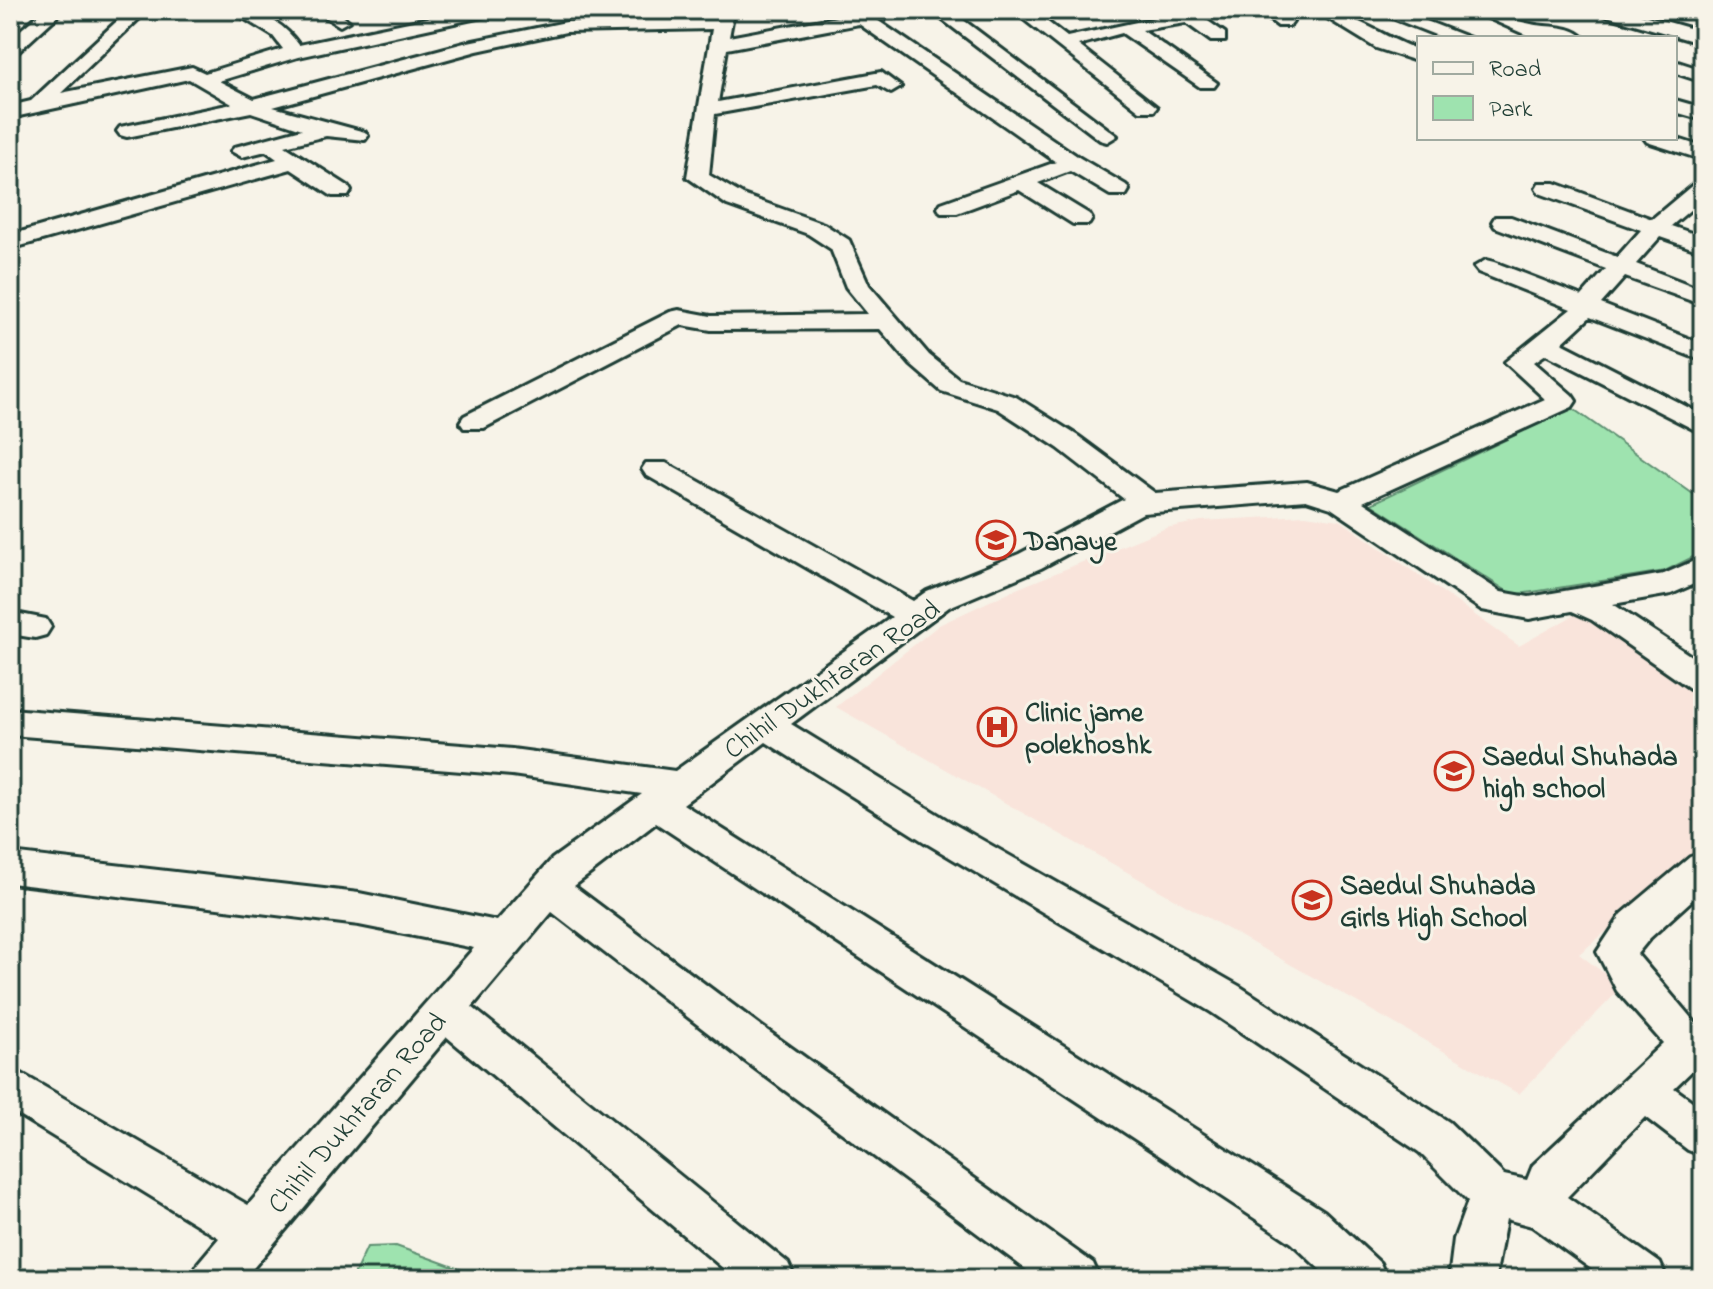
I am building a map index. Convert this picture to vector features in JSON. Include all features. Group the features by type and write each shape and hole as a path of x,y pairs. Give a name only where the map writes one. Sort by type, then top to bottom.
{"street":[{"path":"10,49 55,10"},
{"path":"37,105 139,10"},
{"path":"239,10 280,32 294,52"},
{"path":"323,10 340,21"},
{"path":"202,80 294,52 491,10"},
{"path":"127,131 252,106 475,46 566,27 722,26 862,18 903,10"},
{"path":"939,10 1107,136"},
{"path":"1021,10 1147,107"},
{"path":"1266,10 1284,22"},
{"path":"1323,10 1383,44 1417,55"},
{"path":"1381,10 1455,36"},
{"path":"1479,10 1531,31 1544,29 1568,36"},
{"path":"1606,10 1688,37 1703,19"},
{"path":"1065,43 1185,13 1218,37"},
{"path":"862,18 1072,163 1118,190"},
{"path":"722,26 706,110 698,177 735,200 816,229 841,245 858,287 920,360 950,385 1007,403 1068,442 1149,503"},
{"path":"1125,27 1207,83"},
{"path":"1677,68 1703,76"},
{"path":"10,112 192,73 252,106 324,130 358,136"},
{"path":"706,110 881,78 891,87"},
{"path":"1677,107 1703,114"},
{"path":"242,151 324,130"},
{"path":"1660,140 1703,154"},
{"path":"269,145 340,191"},
{"path":"10,242 291,162"},
{"path":"949,208 1072,163"},
{"path":"1021,182 1081,219"},
{"path":"1547,188 1703,245"},
{"path":"1341,501 1563,401 1518,362 1545,344 1587,307 1656,227 1700,194"},
{"path":"1503,222 1621,264 1703,298"},
{"path":"1486,267 1703,353"},
{"path":"474,422 679,317 711,323 888,321"},
{"path":"1545,344 1703,426"},
{"path":"656,469 915,616"},
{"name":"Chihil Dukhtaran Road","path":"221,1276 252,1233 565,870 938,599 1030,561 1137,504 1307,491 1341,501 1493,602 1529,608 1671,583 1703,567"},
{"path":"1575,600 1603,612 1703,680"},
{"path":"10,722 512,762 667,795 1308,1227 1364,1279"},
{"path":"765,724 939,833 1225,999 1434,1137 1492,1194 1542,1206 1644,1279"},
{"path":"10,868 359,909 470,930 504,940"},
{"path":"1542,1206 1549,1180 1642,1090 1696,1050 1626,977 1616,952 1636,926 1703,868"},
{"path":"549,888 747,1039 1077,1279"},
{"path":"444,1009 772,1279"},
{"path":"10,1087 252,1233"},
{"path":"1642,1090 1703,1135"},
{"path":"1475,1277 1477,1239 1492,1194"}],"shaded area":[{"name":"Saedul Shuhada high school","path":"1305,515 1340,520 1519,646 1576,614 1703,690 1703,851 1579,954 1622,987 1519,1094 836,707 939,625 1009,592 1166,528 1201,521"}],"green space":[{"path":"1572,408 1703,501 1703,552 1665,571 1513,595 1371,504"},
{"path":"396,1246 487,1279 352,1279 367,1247"}],"place":[{"name":"Danaye","path":"996,540"},
{"name":"Clinic jame polekhoshk","path":"997,727"},
{"name":"Saedul Shuhada high school","path":"1454,771"},
{"name":"Saedul Shuhada Girls High School","path":"1312,900"}]}
